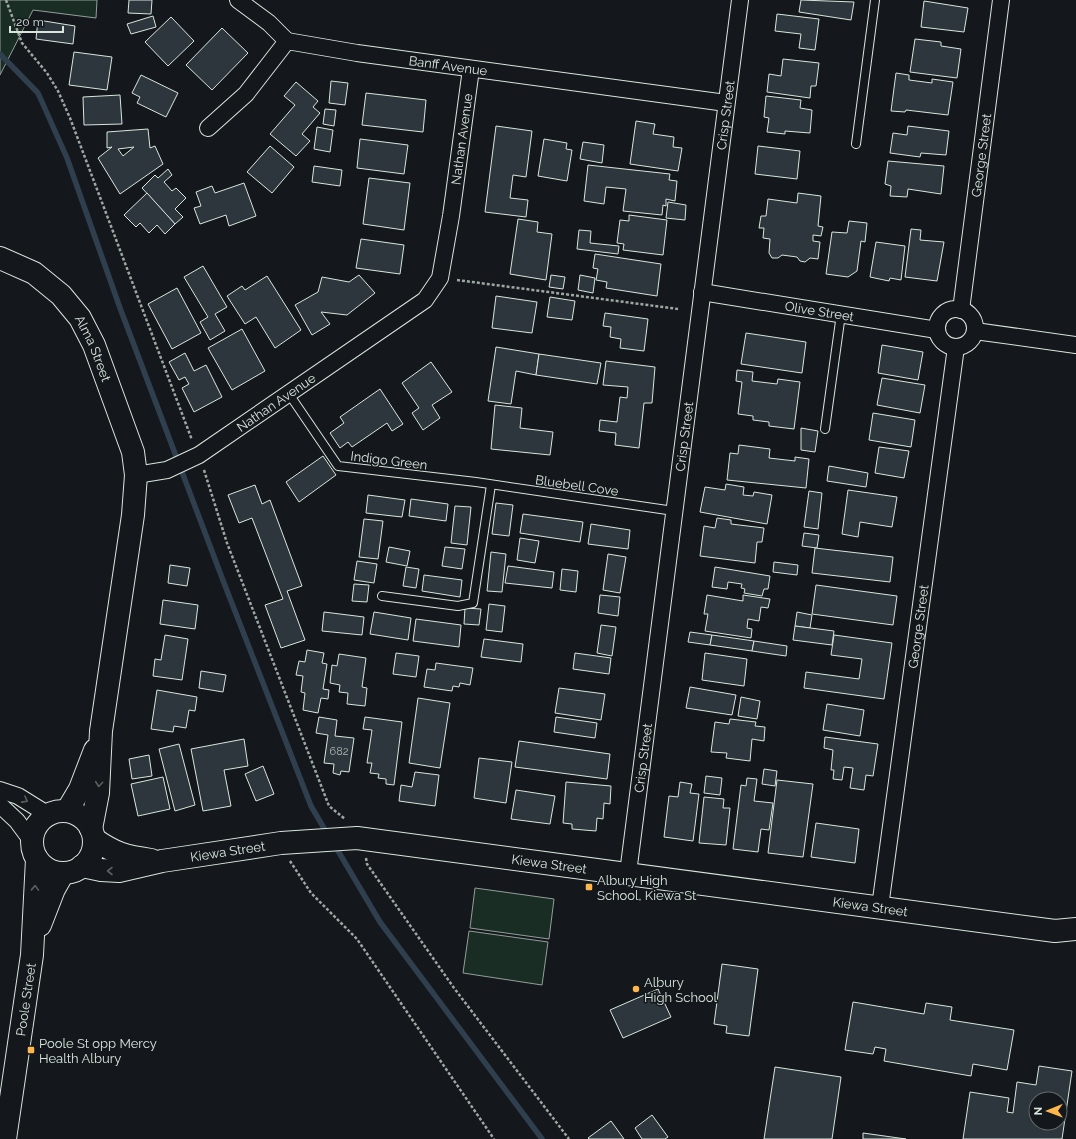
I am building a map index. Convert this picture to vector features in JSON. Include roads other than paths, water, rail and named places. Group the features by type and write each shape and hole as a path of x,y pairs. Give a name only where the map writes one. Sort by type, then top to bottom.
{"street":[{"path":"208,128 246,94 287,41 269,23 238,0"},
{"name":"Crisp Street","path":"628,873 740,0"},
{"name":"George Street","path":"961,310 1000,0"},
{"name":"Banff Avenue","path":"287,41 471,69 726,103"},
{"name":"Nathan Avenue","path":"136,474 167,470 197,456 426,300 440,278 451,216 471,69"},
{"name":"Alma Street","path":"0,258 34,273 61,295 80,318 94,346 125,429 133,452 136,474"},
{"name":"Olive Street","path":"702,292 937,330"},
{"path":"949,310 961,310 970,315 975,326 970,340 961,346 956,347 950,346 941,340 937,330 938,324 944,313 949,310"},
{"path":"974,331 1076,345"},
{"name":"George Street","path":"880,907 956,347"},
{"path":"0,805 17,821 44,867 53,872 73,870 89,858 93,849 92,834 98,793 102,731 133,515 136,474"},
{"path":"34,850 34,830 39,821 57,812 80,789 102,731"},
{"path":"0,790 57,812 77,814 85,820 92,834"},
{"name":"Kiewa Street","path":"73,870 119,871 162,861 306,840 346,830 380,839 880,907 1066,930 1076,942"},
{"name":"Kiewa Street","path":"92,834 112,851 126,857 162,861"},
{"name":"Poole Street","path":"32,955 34,850"},
{"name":"Poole Street","path":"5,1139 4,1116 32,955 46,908 73,870"}],"lane":[{"path":"856,144 875,0"},
{"path":"825,429 841,314"},
{"name":"Indigo Green","path":"289,394 338,466 476,482"},
{"name":"Bluebell Cove","path":"476,482 674,511"},
{"path":"382,596 458,606 473,602 491,485"}],"waterway":[{"path":"0,54 38,93 67,158 120,308 224,583 311,806 328,835"},
{"path":"334,844 380,922 542,1139"}],"place":[{"name":"Albury High School, Kiewa St","path":"589,887"},
{"name":"Albury High School","path":"636,989"},
{"name":"Poole St opp Mercy Health Albury","path":"31,1050"}]}
